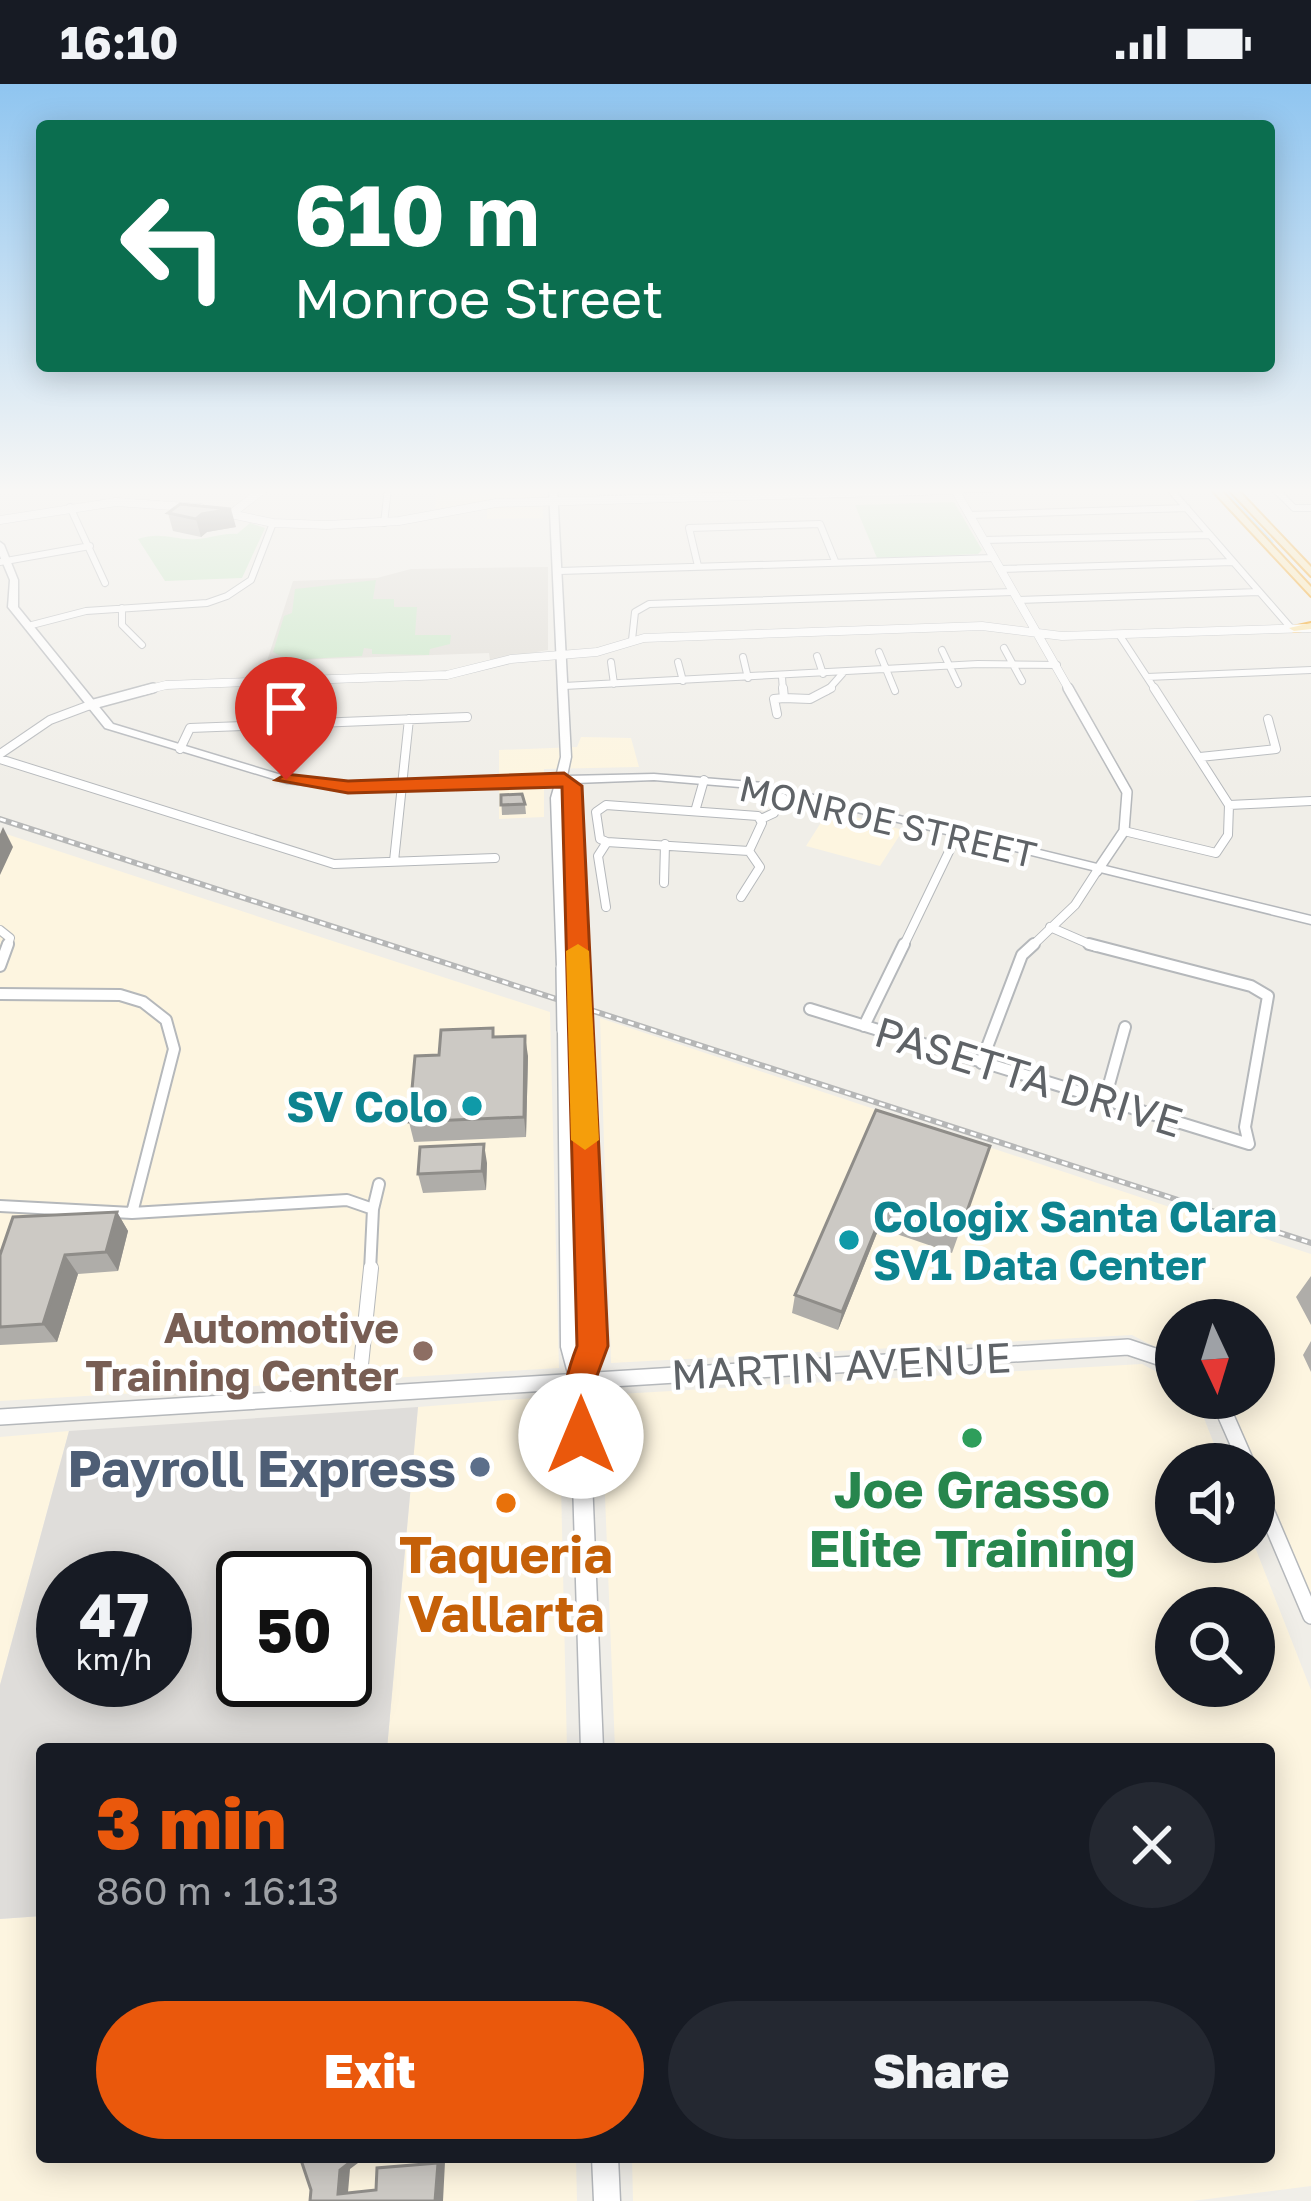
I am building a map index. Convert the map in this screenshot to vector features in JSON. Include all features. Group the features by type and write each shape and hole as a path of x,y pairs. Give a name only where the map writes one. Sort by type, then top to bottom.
{"highway":[{"path":"1293,628 1311,628"}],"main road":[{"name":"MONROE STREET","path":"14,587 13,607 90,705 118,731 308,784 631,777 704,780 829,800 1097,871 1311,920"},
{"path":"560,587 564,779 557,798 571,969"},
{"path":"574,811 584,788 631,777"},
{"path":"564,779 572,786 574,811 573,1034 593,1346 579,1381 592,1743"},
{"path":"524,781 557,798"},
{"path":"605,2163 607,2201"}],"street":[{"path":"28,626 86,611 207,603 245,587"},
{"path":"982,1063 1022,955 1075,905 1124,831 1127,792 1010,587"},
{"path":"1254,587 1293,628"},
{"path":"632,640 635,612 649,604 1259,592"},
{"path":"122,608 122,625 142,645"},
{"path":"0,756 50,720 166,685 447,675 511,659 604,650 632,640 982,626 1120,636 1293,628"},
{"path":"1120,636 1229,805 1228,835 1216,854 1124,831"},
{"path":"1004,648 1022,681"},
{"path":"942,650 958,684"},
{"path":"879,652 895,692"},
{"path":"817,656 823,674"},
{"path":"742,657 748,678"},
{"path":"610,662 614,684"},
{"path":"678,662 682,681"},
{"path":"564,686 1057,665"},
{"path":"1147,677 1311,670"},
{"path":"777,714 774,699 797,702 824,694 843,674"},
{"path":"782,677 784,698"},
{"path":"180,749 190,728 467,717"},
{"path":"394,861 409,719"},
{"path":"1200,757 1276,748 1268,719"},
{"path":"0,756 334,864 495,858"},
{"path":"696,808 704,780"},
{"path":"749,851 607,842 600,839 596,812 606,806 696,808 761,820 771,816 783,798"},
{"path":"1229,805 1311,801"},
{"path":"749,851 761,820"},
{"path":"864,1026 957,835"},
{"path":"606,907 598,856 607,842"},
{"path":"664,883 665,844"},
{"path":"741,897 760,867 749,851"},
{"name":"PASETTA DRIVE","path":"810,1009 1249,1144 1245,1127 1268,996 1250,986 1099,948 1050,928"},
{"path":"0,930 10,938 0,966"},
{"path":"0,994 120,995 143,1002 166,1020 174,1049 132,1213"},
{"path":"1105,1099 1125,1027"},
{"path":"358,1394 379,1184"},
{"path":"0,1206 132,1213 347,1200 373,1209"},
{"name":"MARTIN AVENUE","path":"0,1418 1128,1348 1155,1356"},
{"path":"1275,1531 1311,1616"}],"shaded area":[{"path":"291,587 548,587 548,650 490,660 489,653 267,661"},
{"path":"581,737 631,738 639,767 544,769 544,817 499,819 499,750 577,747"},
{"path":"829,810 903,830 880,866 806,846"},
{"path":"0,832 550,1012 559,1368 0,1401"},
{"path":"600,1018 1311,1254 1311,1619 1275,1534 1275,1443 1242,1443 1229,1419 1275,1419 1275,1299 1155,1299 1155,1347 1132,1335 611,1363"},
{"path":"1142,1364 1155,1371 1155,1419 1204,1419 1214,1443 1155,1443 1155,1563 1261,1563 1271,1587 1155,1587 1155,1707 1275,1707 1275,1598 1311,1690 1311,2186 1192,2201 633,2201 632,2163 1275,2163 1275,1743 615,1743 601,1395"},
{"path":"559,1396 567,1743 388,1743 418,1407"},
{"path":"418,1407 388,1743 36,1743 36,1916 0,1919 0,1685 36,1552 36,1707 192,1707 192,1551 36,1551 69,1431"},
{"path":"69,1431 0,1685 0,1437"},
{"path":"36,1916 36,2163 576,2163 577,2201 0,2201 0,1919"}],"green space":[{"path":"375,587 373,599 394,599 394,607 417,607 415,635 451,635 450,644 430,649 429,655 372,654 372,649 364,648 362,656 288,660 273,652 284,616 292,613 295,589"}],"building":[{"path":"522,794 525,804 501,805 501,795"},
{"name":"SV Colo","path":"493,1028 493,1037 525,1036 524,1117 409,1122 415,1056 439,1055 441,1030"},
{"name":"Cologix Santa Clara SV1 Data Center","path":"876,1110 990,1146 959,1234 884,1209 842,1312 795,1295"},
{"path":"484,1144 482,1171 418,1174 420,1147"},
{"path":"117,1212 106,1252 65,1255 43,1324 0,1327 0,1255 13,1217"},
{"path":"302,2163 349,2163 340,2170 338,2194 376,2190 377,2168 438,2163 435,2201 310,2201"}],"railway":[{"path":"0,819 1311,1243"}],"slow traffic":[{"path":"578,951 585,1140"}],"place":[{"name":"SV Colo","path":"472,1106"},
{"name":"Cologix Santa Clara SV1 Data Center","path":"849,1240"},
{"name":"Automotive Training Center","path":"423,1351"},
{"name":"Joe Grasso Elite Training","path":"972,1438"},
{"name":"Payroll Express","path":"480,1467"},
{"name":"Taqueria Vallarta","path":"506,1503"}],"route":[{"path":"286,780 348,787 564,779 572,786 593,1346 579,1381 581,1436"}]}
